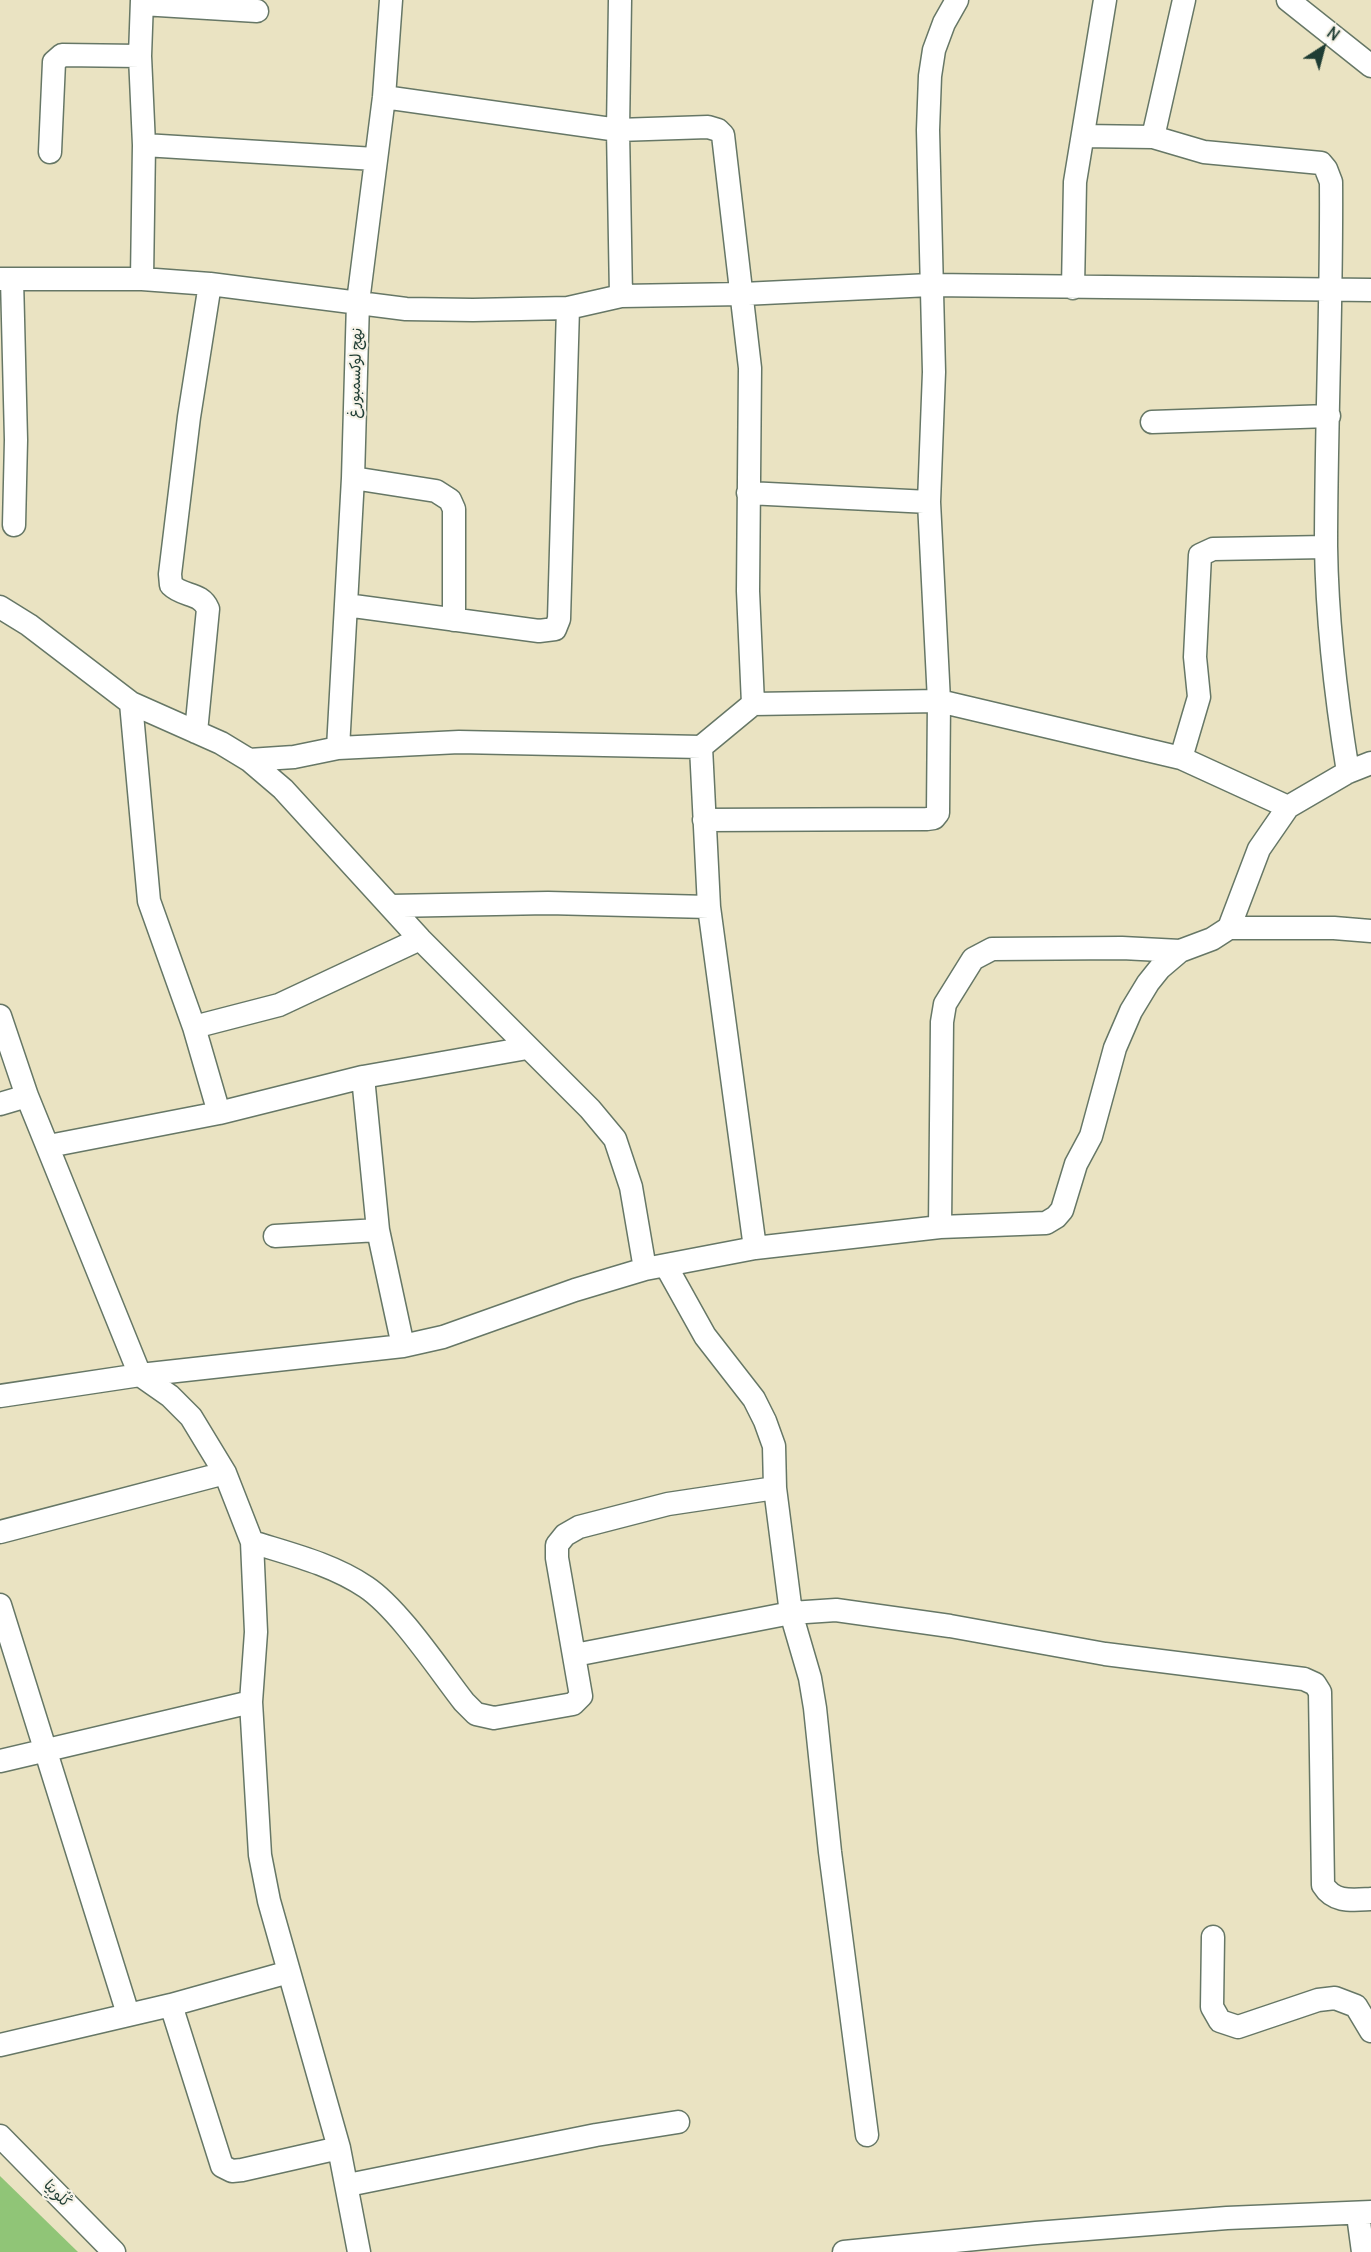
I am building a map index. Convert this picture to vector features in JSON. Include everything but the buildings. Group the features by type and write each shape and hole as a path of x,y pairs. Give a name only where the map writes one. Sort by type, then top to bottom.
{"street":[{"name":"نهج لوكسمبورغ","path":"338,748 353,478 358,302 384,97 391,0"},
{"path":"620,0 618,130 621,296"},
{"path":"704,820 934,818 940,806 939,701 929,502 934,372 930,285 930,76 940,32 957,0"},
{"path":"1073,288 1075,182 1105,0"},
{"path":"1153,137 1184,0"},
{"path":"1288,0 1371,66"},
{"path":"142,279 144,145 140,56 142,2 257,11"},
{"path":"50,152 54,62 57,58 62,55 140,56"},
{"path":"384,97 618,130 708,127 718,130 723,135 750,368 748,493 753,704"},
{"path":"1083,136 1153,137 1204,152 1321,163 1326,169 1331,182 1332,289 1326,547 1331,639 1348,772"},
{"path":"144,145 375,159"},
{"path":"14,525 16,440 6,279 142,279 210,284 406,309 568,308 621,296 743,294 930,285 1371,290"},
{"path":"196,732 208,609 204,601 197,596 178,592 171,585 170,574 189,417 210,284"},
{"path":"346,604 549,632 557,625 568,308"},
{"path":"1152,422 1329,416"},
{"path":"353,478 436,490 450,500 454,509 454,620"},
{"path":"748,493 929,502"},
{"path":"1181,758 1199,697 1195,657 1200,555 1213,549 1326,547"},
{"path":"0,607 29,625 131,703 196,732 249,760 283,789 420,939 527,1048 590,1108 615,1139 656,1268 754,1399 774,1446 775,1488 791,1613 810,1678 815,1708 830,1852 867,2135"},
{"path":"249,760 294,757 338,748 459,742 701,747 753,704 939,701 1181,758 1288,807"},
{"path":"131,703 149,900 167,958 194,1028 219,1113"},
{"path":"701,747 709,906 755,1248"},
{"path":"1229,928 1259,849 1288,807 1348,772 1371,763"},
{"path":"390,906 548,903 709,906"},
{"path":"0,1396 140,1376 403,1346 444,1337 575,1290 656,1268 755,1248 940,1227 1046,1222 1056,1217 1062,1210 1076,1164 1091,1136 1115,1048 1131,1011 1160,968 1180,951 1212,939 1229,928 1334,928 1371,931"},
{"path":"194,1028 279,1005 420,939"},
{"path":"940,1227 942,1022 945,1004 973,959 992,949 1122,948 1180,951"},
{"path":"0,1016 27,1096 140,1376 170,1396 191,1417 225,1473 252,1542 256,1632 251,1702 260,1855 289,1972 339,2148 348,2185 352,2221 359,2252"},
{"path":"49,1146 219,1113 363,1077 527,1048"},
{"path":"363,1077 378,1230 403,1346"},
{"path":"0,1104 27,1096"},
{"path":"275,1236 378,1230"},
{"path":"0,1533 225,1473"},
{"path":"252,1542 329,1567 368,1588 387,1605 464,1702 484,1718 494,1718 578,1701 581,1696 556,1558 557,1545 565,1535 579,1527 668,1504 775,1488"},
{"path":"0,1605 48,1751 128,2014"},
{"path":"575,1655 791,1613 836,1610 950,1626 1105,1654 1310,1681 1320,1692 1323,1885 1335,1898 1371,1899"},
{"path":"0,1761 251,1702"},
{"path":"1213,1936 1212,2007 1220,2021 1238,2027 1318,2000 1335,1998 1356,2006 1371,2031"},
{"path":"0,2045 171,2005 289,1972"},
{"path":"171,2005 222,2166 232,2171 242,2170 339,2148"},
{"path":"0,2116 3,2139"},
{"path":"348,2185 562,2141 678,2122"},
{"name":"كْلُوبِيَا","path":"3,2139 114,2252"},
{"path":"844,2252 1036,2233 1227,2218 1364,2214 1364,2252"}],"green space":[{"path":"0,2176 78,2252 0,2252"}]}
